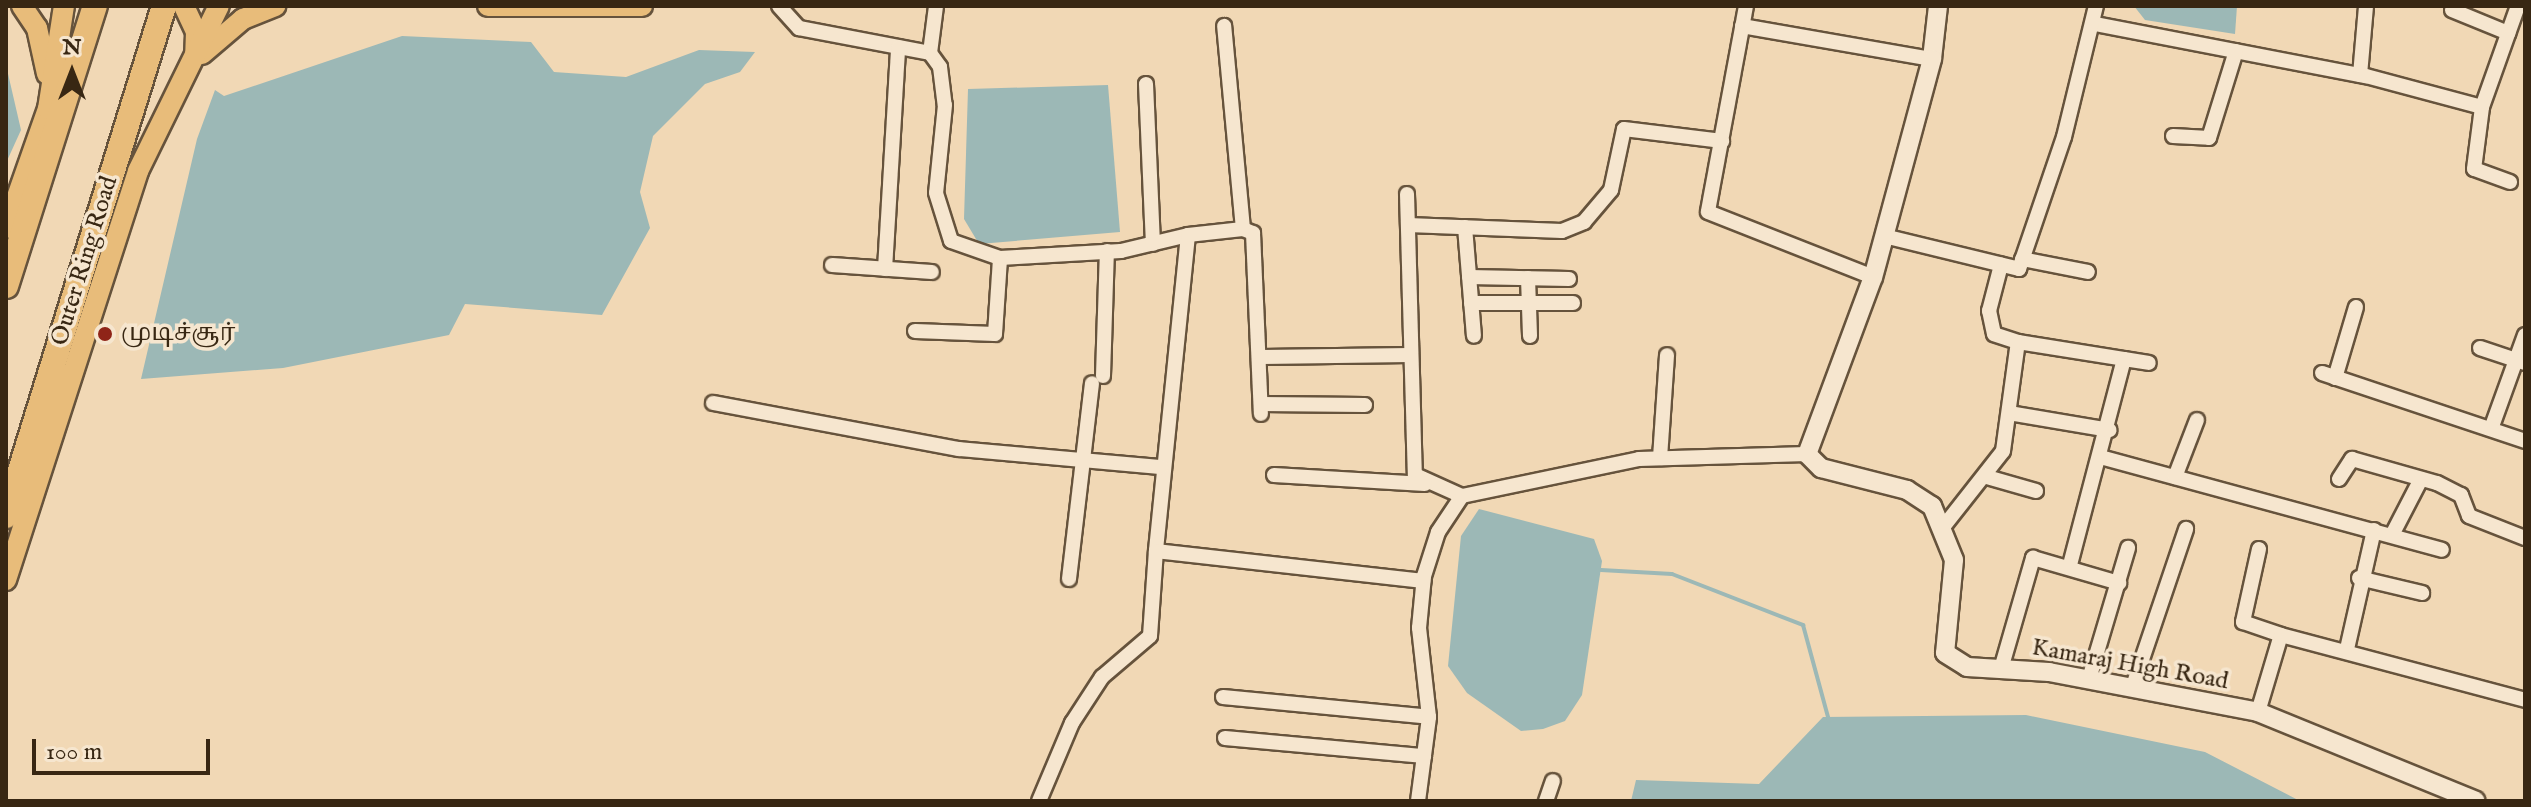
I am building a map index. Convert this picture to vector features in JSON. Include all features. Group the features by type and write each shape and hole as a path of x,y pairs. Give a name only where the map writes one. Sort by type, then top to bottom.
{"highway":[{"name":"Outer Ring Road","path":"6,516 170,9"},
{"path":"6,286 93,10"}],"main road":[{"path":"22,6 37,28 50,89"},
{"path":"6,228 50,89 64,6"},
{"path":"6,580 138,171 194,63 219,6"},
{"path":"194,63 243,19 276,6"},
{"path":"488,6 642,6"},
{"path":"170,9 196,32 194,63"}],"street":[{"path":"779,6 799,28 930,53"},
{"path":"936,6 930,53 940,67 945,105 936,193 943,229 951,241 1000,258 1107,251 1188,235 1243,229 1253,233 1262,357 1261,409 1365,405"},
{"path":"1746,6 1708,212 1873,277"},
{"path":"1274,475 1425,484 1462,496 1660,458 1807,454 1873,277 1932,59 1938,6"},
{"path":"1884,236 2019,269 2095,24 2096,6"},
{"path":"2360,75 2366,6"},
{"path":"2510,182 2474,169 2482,107 2518,6"},
{"path":"2452,10 2508,33"},
{"path":"2095,24 2360,75 2482,107"},
{"path":"1224,26 1243,229"},
{"path":"1742,26 1932,59"},
{"path":"885,269 898,47"},
{"path":"2173,136 2209,138 2236,51"},
{"path":"1146,84 1153,244"},
{"path":"1408,225 1562,231 1584,222 1611,190 1624,129 1722,141"},
{"path":"1407,194 1415,475 1425,484"},
{"path":"1465,227 1474,336"},
{"path":"1039,801 1072,723 1102,677 1150,636 1161,467 1188,235"},
{"path":"1069,579 1079,460 1098,379 1107,251"},
{"path":"915,331 995,334 1000,258"},
{"path":"2022,259 2088,272"},
{"path":"832,265 932,272"},
{"path":"2001,265 1989,311 1994,334 2018,342 2149,363"},
{"path":"1469,277 1569,279"},
{"path":"1528,278 1530,336"},
{"path":"1471,303 1573,303"},
{"path":"2356,307 2328,376 2525,441"},
{"path":"2491,429 2521,362 2525,335"},
{"path":"1944,526 1987,477 2003,451 2018,342"},
{"path":"2480,348 2521,362"},
{"path":"1262,357 1410,355"},
{"path":"1660,458 1667,355"},
{"path":"2070,565 2104,458 2124,359"},
{"path":"713,403 959,449 1161,467"},
{"path":"2009,413 2110,430"},
{"path":"2175,477 2197,420"},
{"name":"Kamaraj High Road","path":"1807,454 1821,468 1907,490 1932,506 1944,526 1954,560 1945,653 1967,667 2089,679 2258,712 2476,801"},
{"path":"2104,458 2442,550"},
{"path":"2339,479 2352,459 2421,479 2461,495 2469,516 2525,538"},
{"path":"1987,477 2036,491"},
{"path":"2392,535 2421,479"},
{"path":"1418,801 1429,717 1419,628 1423,581 1438,532 1462,496"},
{"path":"2133,686 2186,529"},
{"path":"2347,649 2359,578 2374,530"},
{"path":"2089,679 2128,548"},
{"path":"2259,549 2243,622 2525,700"},
{"path":"1156,551 1423,581"},
{"path":"2001,669 2033,558 2070,565 2119,583"},
{"path":"2359,578 2422,593"},
{"path":"2258,712 2281,635"},
{"path":"1223,697 1429,717"},
{"path":"1225,738 1424,756"},
{"path":"1546,801 1553,781"}],"water":[{"path":"2134,6 2237,6 2235,34 2145,20"},
{"path":"402,36 531,42 554,72 626,77 699,50 755,52 740,72 705,84 653,136 640,192 650,228 602,315 465,304 449,335 283,368 141,379 197,139 215,90 224,96"},
{"path":"6,65 21,130 6,163"},
{"path":"1108,85 1120,232 979,244 964,219 968,89"},
{"path":"1479,509 1594,539 1602,561 1582,695 1565,721 1543,729 1521,731 1467,693 1448,666 1461,536"},
{"path":"2026,715 2205,752 2300,801 1631,801 1636,780 1759,784 1823,717"}],"waterway":[{"path":"1601,570 1672,574 1803,625 1829,721"}],"place":[{"name":"முடிச்சூர்","path":"105,334"}]}
